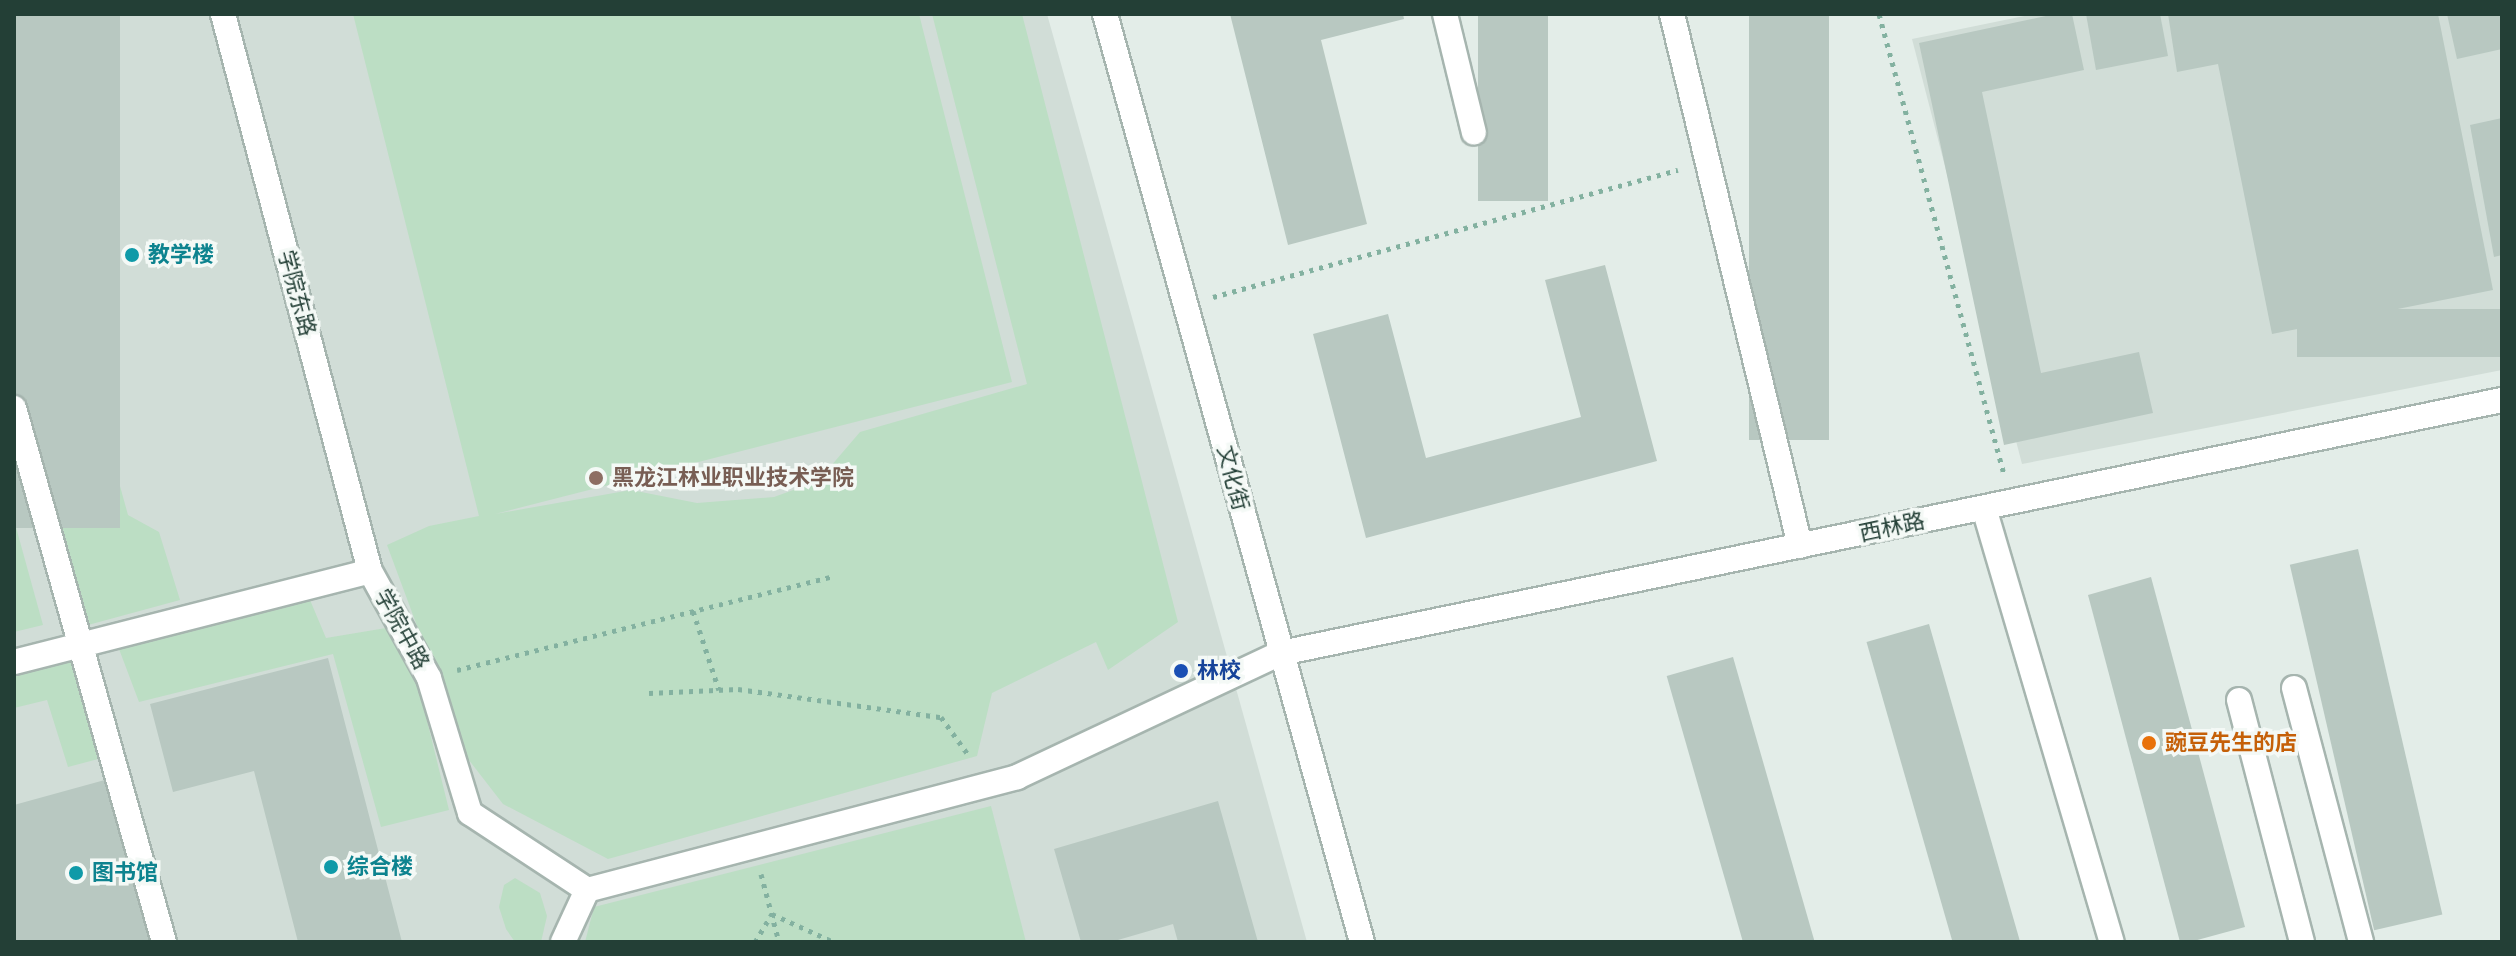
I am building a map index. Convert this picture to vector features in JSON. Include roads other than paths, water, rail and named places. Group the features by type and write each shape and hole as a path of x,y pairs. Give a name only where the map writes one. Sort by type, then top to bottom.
{"street":[{"name":"学院东路","path":"223,14 370,571"},
{"name":"文化街","path":"1105,14 1362,942"},
{"path":"1445,14 1474,133"},
{"path":"1672,14 1800,546"},
{"name":"西林路","path":"587,890 991,784 1281,653 2502,400"},
{"path":"14,408 164,942"},
{"path":"1984,508 2112,942"},
{"name":"学院中路","path":"14,662 370,571 429,678 470,813 587,890"},
{"path":"2294,688 2361,942"},
{"path":"2239,700 2302,942"},
{"path":"563,942 587,890"}],"place":[{"name":"教学楼","path":"132,255"},
{"name":"黑龙江林业职业技术学院","path":"596,478"},
{"name":"林校","path":"1181,671"},
{"name":"豌豆先生的店","path":"2149,743"},
{"name":"综合楼","path":"331,867"},
{"name":"图书馆","path":"76,873"}]}
